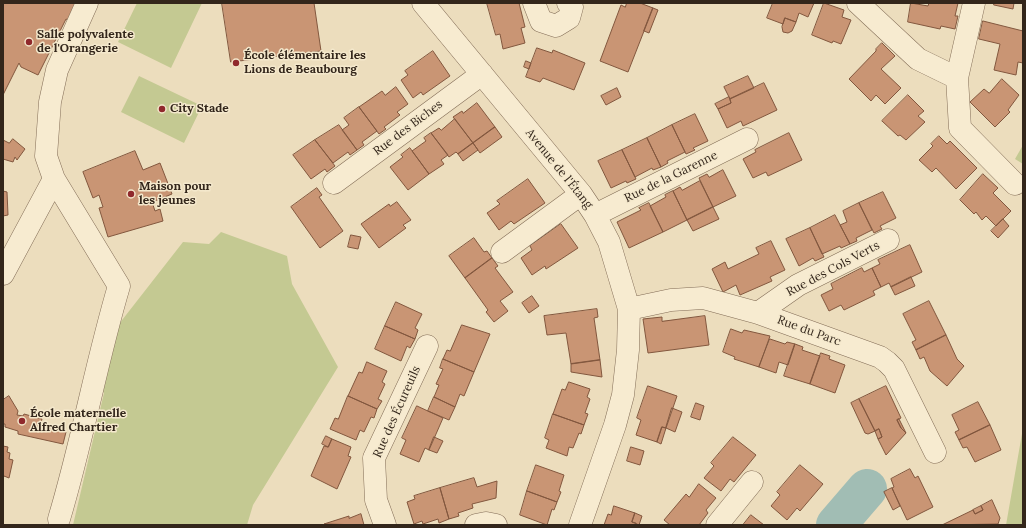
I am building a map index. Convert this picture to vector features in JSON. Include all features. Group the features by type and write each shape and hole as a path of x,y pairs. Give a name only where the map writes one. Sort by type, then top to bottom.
{"street":[{"path":"59,519 72,476 110,314 119,286 54,179 46,156 50,102 57,70 87,3"},
{"name":"Avenue de l'Étang","path":"423,3 581,194 595,215 609,242 629,309 628,356 623,395 615,425 580,525"},
{"path":"534,3 541,21 556,26 568,18 572,7 568,3"},
{"path":"858,3 918,59 957,78"},
{"path":"974,3 957,78 960,128 1015,184"},
{"name":"Rue des Biches","path":"334,183 482,74"},
{"name":"Rue de la Garenne","path":"595,215 747,139"},
{"path":"3,274 54,179"},
{"path":"502,252 581,194"},
{"name":"Rue des Cols Verts","path":"758,313 798,285 888,240"},
{"name":"Rue du Parc","path":"629,309 671,300 703,298 758,313 887,362 894,369 935,452"},
{"name":"Rue des Écureuils","path":"384,525 376,500 374,458 427,346"},
{"path":"717,525 752,482"},
{"path":"476,525 486,523 496,525"}],"green space":[{"path":"137,3 202,3 171,68 118,42"},
{"name":"City Stade","path":"139,76 202,106 184,143 121,112"},
{"path":"1023,145 1023,164 1015,159"},
{"path":"221,232 287,256 292,284 338,367 253,505 247,525 73,525 104,393 87,365 183,242 209,244"},
{"path":"1023,428 1023,525 1006,525"}],"building":[{"name":"Salle polyvalente de l'Orangerie","path":"3,3 78,3 70,21 66,19 38,75 21,67 19,63 3,95"},
{"path":"222,3 314,3 321,51 231,62"},
{"path":"487,3 519,3 525,27 521,28 525,43 503,49 500,34 496,35"},
{"path":"627,3 640,3 653,8 628,72 600,61 621,5 625,7"},
{"path":"773,3 814,3 808,17 799,13 796,22 785,18 783,24 767,18"},
{"path":"824,3 844,10 842,17 851,20 841,44 833,41 832,43 812,35"},
{"path":"911,3 928,6 929,3 958,3 955,16 958,16 955,29 941,26 940,29 908,22"},
{"path":"994,3 1014,3 1013,9 994,5"},
{"path":"653,8 658,10 649,33 644,31"},
{"path":"785,18 796,22 792,31 788,33 783,32 782,27"},
{"path":"983,21 1023,31 1023,63 1018,62 1016,75 994,70 1000,44 979,39"},
{"path":"882,43 895,56 881,69 901,88 885,104 876,95 871,101 849,79"},
{"path":"537,48 552,53 553,50 585,63 574,90 543,78 540,82 526,77"},
{"path":"433,51 450,76 423,95 421,92 413,98 401,80 408,75 405,71"},
{"path":"526,61 531,63 529,69 524,67"},
{"path":"748,76 754,88 730,99 724,87"},
{"path":"1002,79 1019,95 1008,110 1010,112 995,127 970,102 984,89 989,93"},
{"path":"764,83 777,110 743,126 741,121 727,128 718,109 731,103 730,99"},
{"path":"396,87 408,104 397,112 400,115 384,127 386,129 379,134 359,107 382,91 385,95"},
{"path":"617,88 621,97 606,105 601,96"},
{"path":"908,95 924,111 918,116 925,122 906,140 900,135 898,136 882,121"},
{"path":"729,97 731,103 718,109 715,104"},
{"path":"477,103 495,127 473,143 453,117 462,111 463,113"},
{"path":"359,107 377,131 362,142 364,145 357,150 342,130 349,125 344,118"},
{"path":"695,114 708,141 693,148 695,150 686,154 672,125"},
{"path":"455,119 473,143 458,154 456,152 449,157 431,133 439,128 441,130"},
{"path":"339,125 357,150 350,155 348,152 333,163 315,140"},
{"path":"672,125 685,152 667,161 668,163 661,167 647,138"},
{"path":"495,127 502,137 480,153 473,143"},
{"path":"431,133 448,155 441,160 444,164 429,174 412,151 426,141 424,138"},
{"path":"789,133 802,160 768,176 766,172 753,178 743,159 756,152 755,150"},
{"path":"939,136 947,144 950,141 977,168 956,189 936,168 932,172 919,160 933,146 931,144"},
{"path":"647,138 661,167 653,170 652,168 635,177 622,150"},
{"path":"13,139 25,149 17,160 15,157 13,162 3,159 3,140 9,143"},
{"path":"315,140 335,166 327,172 325,169 311,179 293,155"},
{"path":"473,143 478,150 463,161 458,154"},
{"path":"410,148 429,174 408,190 390,167 403,157 401,155"},
{"path":"622,150 636,179 627,183 626,181 611,188 598,161"},
{"name":"Maison pour les jeunes","path":"135,151 143,170 160,163 172,194 152,202 155,211 160,209 163,221 108,237 99,208 103,207 99,195 93,198 83,172"},
{"path":"723,170 736,196 713,207 699,178 707,174 709,177"},
{"path":"983,174 998,188 993,193 1011,211 996,226 986,216 982,220 976,212 974,214 960,200"},
{"path":"528,179 545,203 514,224 511,221 499,230 487,213 500,204 497,201"},
{"path":"700,181 713,207 687,220 673,191 680,187 682,190"},
{"path":"317,188 322,195 319,197 343,231 320,248 291,207"},
{"path":"3,191 7,192 8,215 3,216"},
{"path":"673,191 687,220 663,232 650,206 666,197 665,195"},
{"path":"883,192 896,218 880,226 882,229 874,233 859,203"},
{"path":"397,202 411,220 403,225 406,228 379,248 361,224 389,204 390,206"},
{"path":"649,203 663,232 629,248 617,222 641,210 639,208"},
{"path":"859,203 872,230 856,238 857,241 850,244 840,225 847,222 843,211"},
{"path":"713,207 719,219 693,231 687,220"},
{"path":"835,215 850,244 841,248 840,246 822,254 810,228"},
{"path":"1003,219 1009,226 998,238 991,231"},
{"path":"561,224 578,248 546,269 545,266 532,275 521,258 532,250 530,246"},
{"path":"810,228 824,257 815,261 813,258 799,266 786,239"},
{"path":"351,235 361,237 358,249 348,247"},
{"path":"474,238 484,252 487,251 492,258 465,278 449,256"},
{"path":"771,241 785,270 770,277 772,281 740,295 736,285 723,292 712,269 725,262 728,269 759,254 756,248"},
{"path":"910,245 922,272 891,287 889,283 881,287 872,268 880,264 878,260"},
{"path":"492,258 498,266 495,268 513,292 500,301 508,311 494,322 486,312 488,310 465,278"},
{"path":"862,268 864,272 872,268 881,287 873,291 875,295 844,310 841,305 829,311 821,295 833,289 831,284"},
{"path":"911,277 915,286 895,295 891,287"},
{"path":"532,296 539,306 529,313 522,303"},
{"path":"929,301 946,335 916,350 912,342 916,340 903,314"},
{"path":"396,302 422,314 415,328 418,330 415,339 385,326"},
{"path":"597,309 598,317 594,318 600,360 571,364 566,333 547,335 544,316"},
{"path":"705,316 709,345 648,353 643,319 662,317 662,321"},
{"path":"462,325 490,334 474,372 443,359 447,350 450,351"},
{"path":"385,326 415,339 410,348 407,346 401,361 375,349"},
{"path":"731,329 742,333 744,330 770,336 759,367 734,359 735,357 723,352"},
{"path":"946,335 957,359 964,366 947,386 930,371 924,357 920,359 916,350"},
{"path":"770,339 785,344 787,342 795,344 788,365 779,362 776,373 759,367"},
{"path":"795,344 803,347 802,350 820,356 810,384 784,376"},
{"path":"821,353 830,356 829,359 845,365 835,393 810,384"},
{"path":"443,359 474,372 464,396 460,394 455,407 434,397 439,385 436,384 443,369 440,368"},
{"path":"600,360 602,377 571,372 571,364"},
{"path":"367,362 387,371 382,382 385,384 378,399 382,401 377,409 348,396 359,372 362,373"},
{"path":"569,382 590,389 587,397 590,399 585,413 588,414 584,425 553,414 562,389 565,390"},
{"path":"648,386 677,396 666,428 662,427 657,442 636,435 641,420 637,418"},
{"path":"886,386 901,418 897,420 901,428 906,433 886,455 878,439 882,437 879,429 875,431 859,399"},
{"name":"École maternelle Alfred Chartier","path":"9,396 18,411 17,415 23,416 24,414 42,419 40,426 66,432 63,444 18,434 18,431 5,427 5,424 3,424 3,400"},
{"path":"348,396 377,409 374,418 371,417 364,432 360,430 356,440 330,429 335,418 338,419"},
{"path":"434,397 455,407 449,420 428,411"},
{"path":"859,399 875,431 868,434 865,433 851,403"},
{"path":"978,402 990,425 959,440 955,432 959,430 952,415"},
{"path":"696,403 704,406 700,420 691,417"},
{"path":"417,406 443,418 429,450 425,448 419,462 400,454 406,440 402,438"},
{"path":"672,408 682,412 675,432 666,428"},
{"path":"553,414 584,425 573,448 569,447 567,456 546,448 549,440 545,438"},
{"path":"899,419 906,433 901,428 897,420"},
{"path":"990,425 1001,450 975,462 967,447 963,448 959,440"},
{"path":"662,427 666,428 661,444 657,442"},
{"path":"879,429 882,437 878,439 875,431"},
{"path":"326,436 332,439 328,447 322,444"},
{"path":"434,437 443,441 437,453 429,450"},
{"path":"733,437 756,455 734,482 730,479 721,491 704,478 714,466 711,463"},
{"path":"332,439 351,447 348,456 351,457 337,489 311,476 324,446 328,447"},
{"name":"École maternelle Alfred Chartier","path":"3,446 8,447 7,452 10,453 9,459 13,460 9,478 4,476 3,479"},
{"path":"631,447 644,451 640,465 627,461"},
{"path":"536,465 564,475 559,491 561,492 557,502 527,491"},
{"path":"800,465 823,484 800,511 797,508 787,520 771,506 780,495 777,492"},
{"path":"910,469 915,478 918,476 933,507 907,520 892,488 894,487 891,479"},
{"path":"474,478 477,487 497,481 496,498 472,504 473,508 458,513 459,516 449,519 440,488"},
{"path":"699,484 716,498 706,510 708,513 699,525 670,525 664,520 686,494 689,497"},
{"path":"440,488 449,519 439,523 438,519 423,524 422,521 414,524 407,502 415,499 414,496"},
{"path":"892,488 900,506 893,510 884,492"},
{"path":"527,491 557,502 554,510 552,509 547,525 520,515"},
{"path":"992,500 1000,518 998,524 942,525 973,510 975,514 983,510 981,506"},
{"path":"614,506 635,513 632,522 636,523 636,525 604,525 608,514 611,515"},
{"path":"981,506 983,510 975,514 973,510"},
{"path":"635,513 642,516 639,525 632,522"},
{"path":"361,514 364,525 324,524 349,516 349,518"},
{"path":"751,515 764,525 743,525"}],"waterway":[{"path":"836,525 867,489"}],"place":[{"name":"Salle polyvalente de l'Orangerie","path":"29,42"},
{"name":"École élémentaire les Lions de Beaubourg","path":"236,63"},
{"name":"City Stade","path":"162,109"},
{"name":"Maison pour les jeunes","path":"131,194"},
{"name":"École maternelle Alfred Chartier","path":"22,421"}]}
